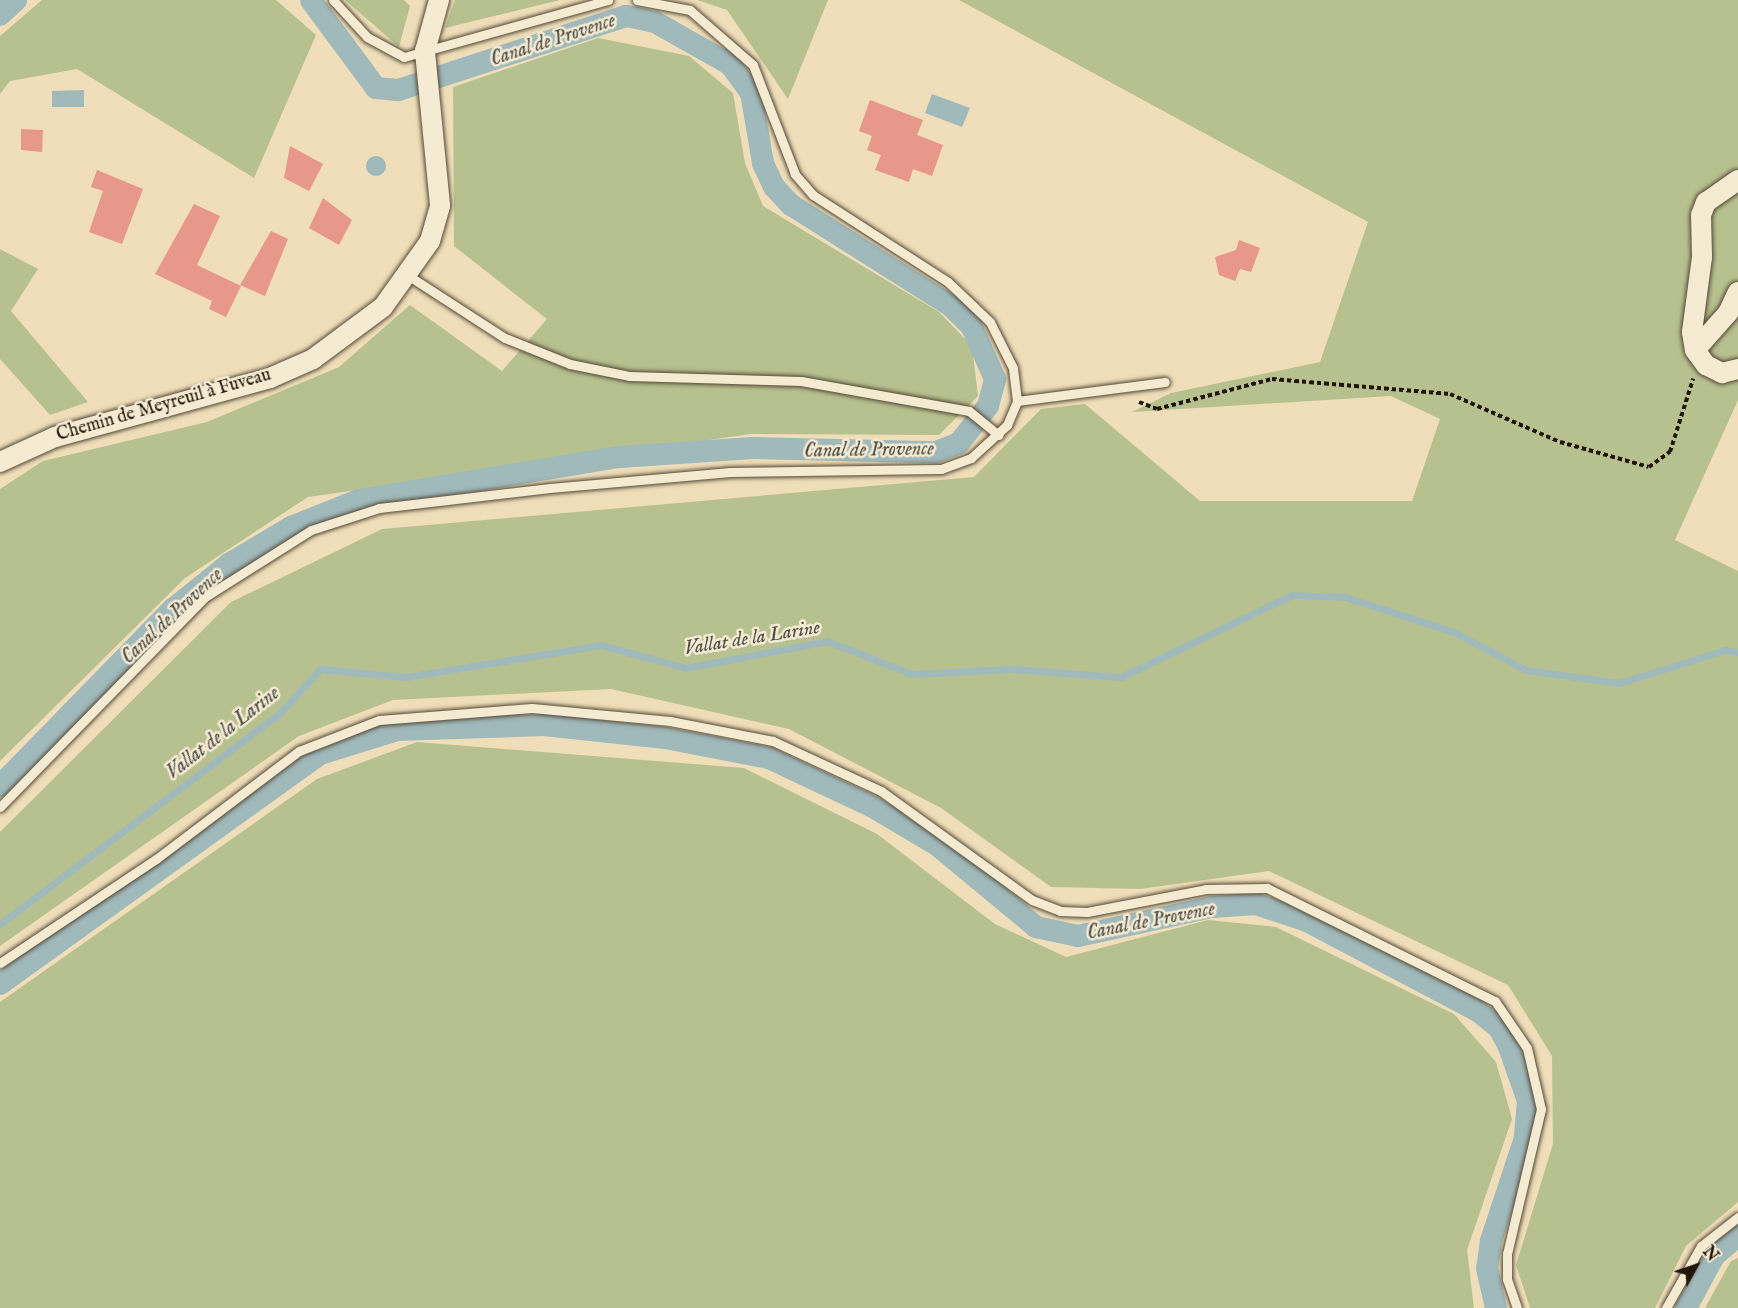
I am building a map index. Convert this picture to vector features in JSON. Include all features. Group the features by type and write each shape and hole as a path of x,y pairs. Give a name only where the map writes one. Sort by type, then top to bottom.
{"street":[{"name":"Chemin de Meyreuil à Fuveau","path":"0,462 55,437 248,385 313,359 350,336 409,276 430,241 440,205 425,51 439,0"},
{"path":"1700,358 1701,215 1713,195 1738,180"},
{"path":"1700,358 1728,313 1738,291"},
{"path":"1700,358 1722,373 1738,369"}],"lane":[{"path":"333,0 383,49 404,57 608,0"},
{"path":"0,807 205,597 311,530 379,508 550,488 730,472 941,468 970,458 999,435 1017,401 1013,368 990,322 948,282 813,195 795,174 753,65 690,10 637,0"},
{"path":"409,276 505,338 570,364 629,376 801,381 969,411 985,420 999,435"},
{"path":"1017,401 1165,382"},
{"path":"0,963 156,859 299,751 379,720 532,708 670,721 773,741 881,791 1032,900 1060,911 1087,912 1206,889 1267,888 1495,1000 1527,1047 1541,1108 1507,1254 1507,1279 1517,1308"},
{"path":"1666,1308 1701,1246 1738,1217"}],"path":[{"path":"1135,400 1157,409 1272,379 1450,394 1560,442 1649,467 1670,452 1700,358"}],"green space":[{"path":"42,0 276,0 316,35 254,178 77,69 10,81 0,94 0,36"},
{"path":"345,0 404,0 410,6 399,47"},
{"path":"455,0 560,0 445,28"},
{"path":"697,0 828,0 788,99 727,10"},
{"path":"959,0 1738,0 1738,400 1675,540 1738,571 1738,1202 1686,1246 1655,1308 1530,1308 1516,1265 1553,1144 1552,1056 1508,985 1269,871 1140,889 1051,887 941,808 789,729 611,689 393,700 299,736 0,946 0,832 231,602 382,529 974,477 1041,409 1085,404 1200,501 1412,501 1440,419 1391,396 1132,412 1171,393 1320,362 1368,222"},
{"path":"598,38 689,56 733,93 745,163 763,206 939,312 972,346 978,396 939,435 751,434 308,497 185,578 0,761 0,489 43,461 207,422 339,367 410,305 502,371 547,319 454,246 453,87"},
{"path":"0,249 38,269 11,311 88,402 50,415 0,359"},
{"path":"417,742 744,768 877,834 995,924 1066,957 1208,920 1276,927 1454,1014 1496,1062 1512,1119 1467,1250 1474,1308 0,1308 0,1002 317,779"},
{"path":"1738,1258 1738,1308 1705,1308 1731,1261"}],"water":[{"path":"84,90 84,107 52,107 52,91"},
{"path":"932,94 970,108 962,127 925,113"},
{"path":"376,156 383,159 386,166 383,173 376,176 369,173 366,166 369,159"}],"building":[{"path":"870,100 923,120 917,135 943,145 932,176 913,169 909,182 875,170 881,155 867,150 872,136 859,131"},
{"path":"21,129 43,130 42,152 21,150"},
{"path":"290,146 323,164 309,191 284,178"},
{"path":"97,170 143,189 122,244 89,232 103,191 91,187"},
{"path":"323,198 352,220 339,245 309,228"},
{"path":"194,204 220,216 197,265 241,286 226,317 209,309 212,301 155,274"},
{"path":"271,231 288,239 265,296 240,285"},
{"path":"1239,240 1260,248 1251,272 1240,269 1235,281 1219,275 1215,257 1236,250"}],"waterway":[{"name":"Canal de Provence","path":"0,15 16,0"},
{"name":"Canal de Provence","path":"0,786 173,609 229,564 291,527 359,500 620,457 753,448 936,452 959,443 988,406 995,379 972,327 951,306 791,205 774,187 763,163 751,93 731,65 655,22 626,16 398,90 376,88 311,0"},
{"name":"Vallat de la Larine","path":"0,924 279,714 320,669 406,677 601,645 686,668 827,641 912,674 1013,669 1121,677 1292,595 1345,597 1454,632 1526,670 1619,683 1725,650 1738,652"},
{"name":"Canal de Provence","path":"0,984 320,754 397,730 544,725 665,738 769,758 873,807 937,845 1036,927 1078,936 1212,907 1256,904 1307,921 1478,1011 1499,1028 1509,1047 1528,1101 1525,1138 1491,1241 1487,1268 1496,1308"},
{"name":"Canal de Provence","path":"1686,1308 1714,1256 1738,1235"}]}
